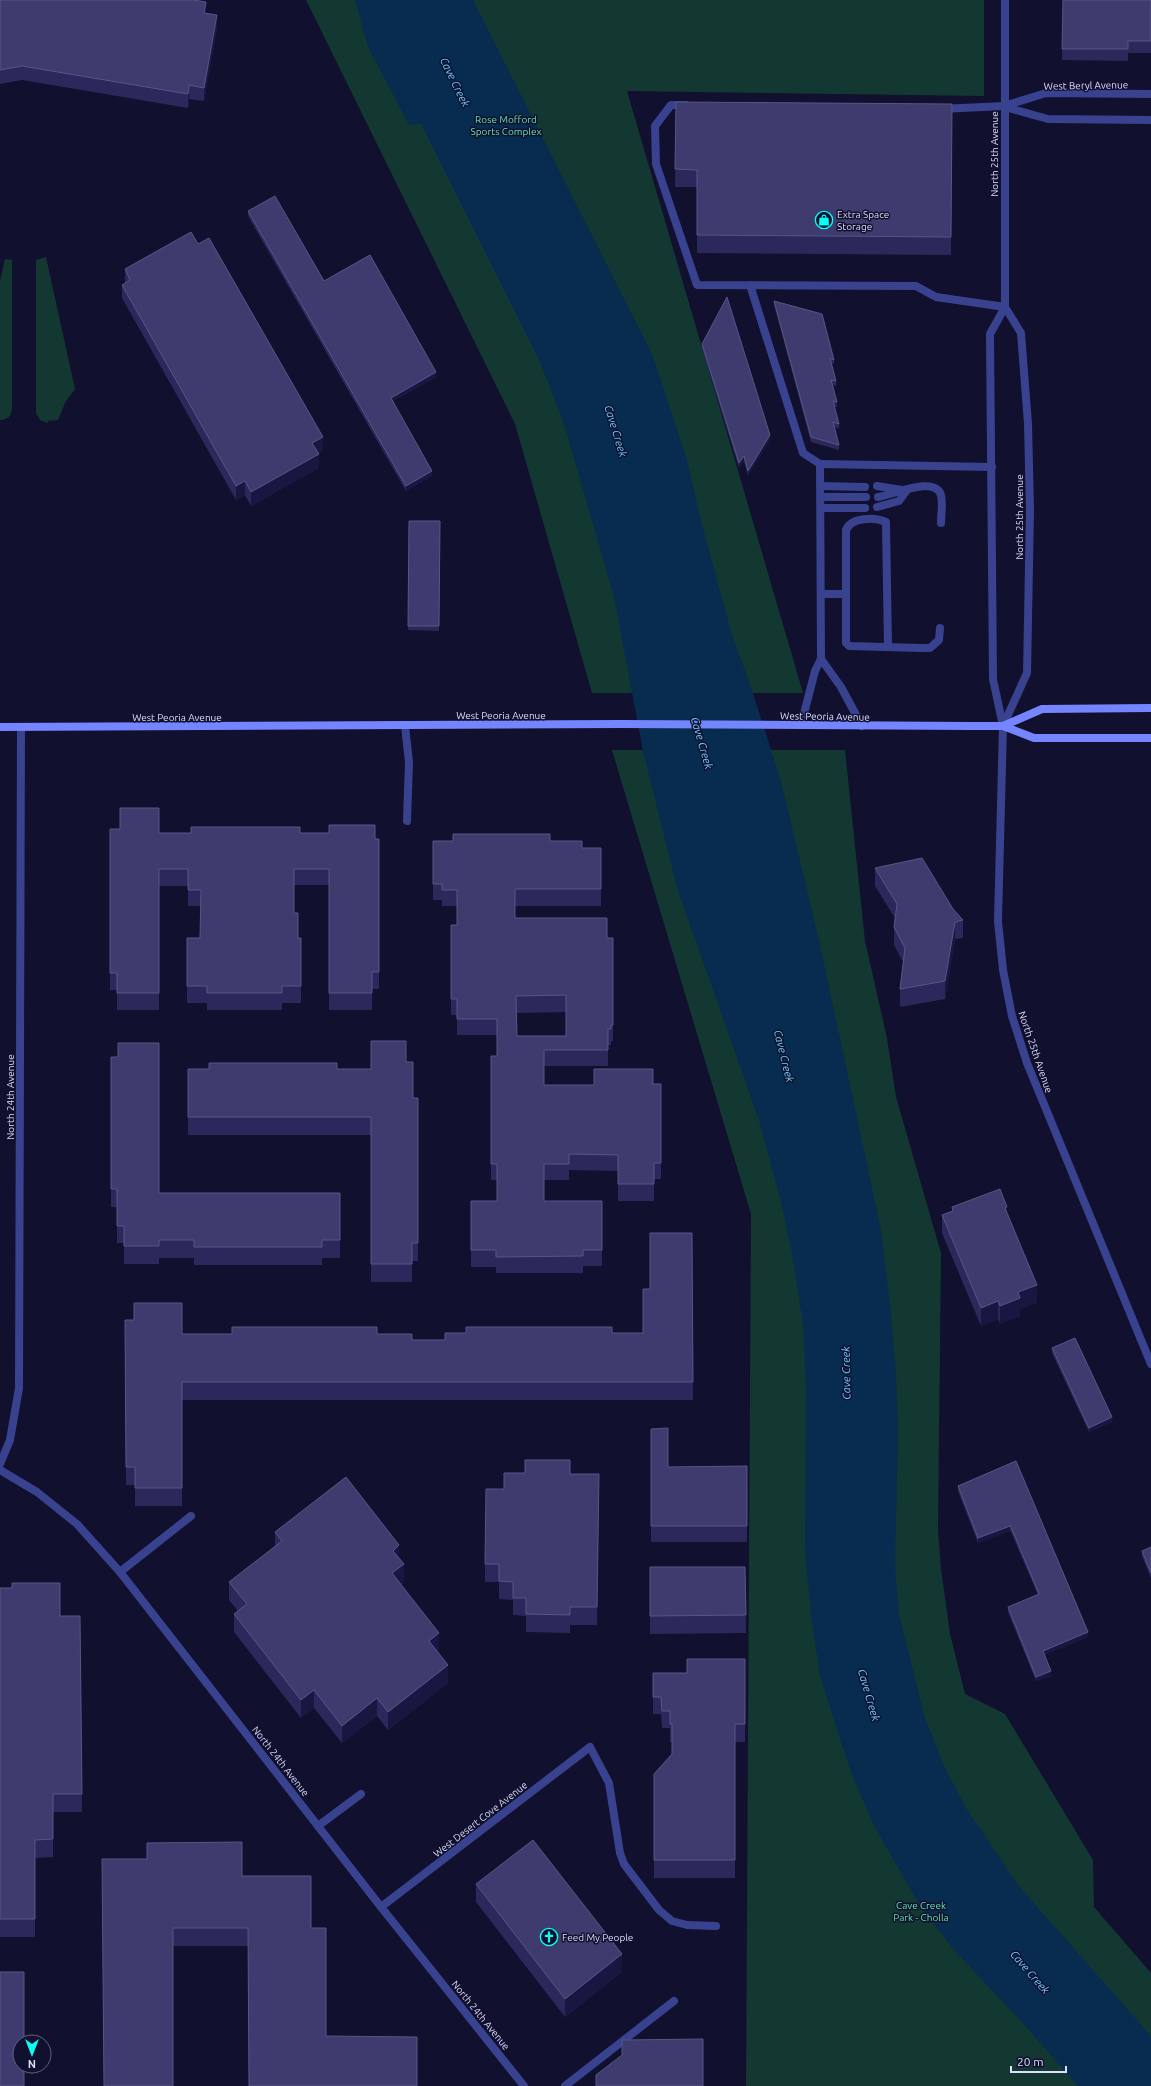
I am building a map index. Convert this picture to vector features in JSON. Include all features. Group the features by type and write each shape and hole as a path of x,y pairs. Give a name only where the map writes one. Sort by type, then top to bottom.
{"main road":[{"name":"West Peoria Avenue","path":"1003,726 1042,709 1151,708"},
{"name":"West Peoria Avenue","path":"0,727 630,725 1003,726 1034,738 1151,738"}],"street":[{"name":"North 25th Avenue","path":"1005,0 1005,308 990,334 993,679 1003,726 998,921 1003,970 1012,1016 1027,1063 1151,1364"},
{"name":"West Beryl Avenue","path":"1004,106 1046,93 1151,94"},
{"path":"695,105 671,105 654,126 656,164 697,285 916,286 936,297 1005,308"},
{"path":"933,108 973,109 1004,106 1048,119 1151,120"},
{"path":"750,285 803,454 820,464 992,467"},
{"name":"North 25th Avenue","path":"1003,726 1027,673 1030,510 1028,424 1021,333 1005,308"},
{"path":"801,725 815,671 822,659 820,464"},
{"path":"878,497 924,485 939,490 941,497 941,523"},
{"path":"820,486 865,487"},
{"path":"877,486 907,490"},
{"path":"877,507 899,501 907,490"},
{"path":"821,497 866,497"},
{"path":"821,508 865,508"},
{"path":"888,648 888,530 886,522 880,520 863,520 848,524 846,530 846,643 849,646 888,648 930,648 939,640 940,628"},
{"path":"821,594 845,594"},
{"path":"822,659 841,687 862,726"},
{"path":"405,726 409,762 407,821"},
{"name":"North 24th Avenue","path":"0,1464 10,1440 19,1388 21,728"},
{"name":"North 24th Avenue","path":"0,1470 37,1492 77,1524 120,1572 382,1908 524,2086"},
{"path":"120,1572 191,1516"},
{"name":"West Desert Cove Avenue","path":"382,1908 590,1746 608,1784 620,1852 628,1870 659,1910 672,1921 686,1925 716,1926"},
{"path":"318,1826 360,1794"},
{"path":"565,2086 674,2001"}],"green space":[{"name":"Rose Mofford Sports Complex","path":"306,0 984,0 984,96 627,91 803,693 592,693 515,424"},
{"path":"46,257 75,389 66,401 58,420 48,421 48,423 40,420 36,413 36,260"},
{"path":"5,259 12,260 12,409 9,417 0,420 0,281"},
{"name":"Cave Creek Park - Cholla","path":"612,750 845,750 865,941 887,1038 896,1097 941,1253 938,1530 941,1569 950,1634 965,1694 1005,1714 1093,1860 1094,1907 1151,1973 1151,2086 746,2086 751,1214"}],"water":[{"name":"Cave Creek","path":"355,0 473,0 653,356 687,460 701,521 732,635 751,687 781,781 820,945 881,1230 891,1314 896,1374 898,1432 895,1566 899,1614 925,1718 945,1768 966,1808 1018,1885 1151,2036 1151,2086 1078,2086 1019,2019 955,1951 920,1906 873,1824 852,1775 820,1675 811,1615 805,1551 806,1387 803,1323 792,1254 781,1202 759,1120 677,888 643,751 614,597 564,424 540,362 421,124 409,125 368,47"}],"building":[{"path":"0,0 194,0 206,2 204,13 217,15 204,88 189,85 188,94 22,66 0,70"},
{"path":"1063,0 1151,0 1151,41 1128,41 1128,49 1062,49"},
{"name":"Extra Space Storage","path":"676,102 952,104 951,237 697,235 697,170 675,169"},
{"path":"275,196 324,281 370,255 436,372 391,398 432,471 406,486 248,211"},
{"path":"191,232 198,244 209,238 323,437 312,443 319,454 251,492 245,481 236,486 122,285 130,280 125,269"},
{"path":"727,297 770,435 748,471 744,456 739,463 702,344"},
{"path":"774,301 822,314 834,360 830,358 836,381 831,380 837,402 833,401 839,424 833,422 839,445 811,437"},
{"path":"409,521 440,521 439,626 408,626"},
{"path":"120,808 159,808 159,833 191,833 191,827 300,827 300,833 329,833 329,825 375,825 375,839 379,839 379,972 372,972 372,993 329,993 329,869 294,869 294,913 298,913 298,938 301,938 301,986 282,986 282,993 207,993 207,986 187,986 187,938 200,938 201,890 188,890 188,869 159,869 159,993 117,993 117,973 110,973 110,829 120,829"},
{"path":"453,834 550,834 550,841 582,841 582,848 601,848 601,889 515,889 515,918 607,918 607,938 613,938 613,1025 611,1025 611,1029 608,1029 608,1050 544,1050 544,1085 594,1085 594,1069 653,1069 653,1084 661,1084 661,1163 654,1163 654,1184 618,1184 618,1155 569,1154 569,1164 544,1164 544,1201 602,1201 602,1250 583,1250 583,1256 496,1257 496,1250 471,1250 471,1201 497,1201 497,1164 491,1164 491,1056 497,1056 497,1019 457,1019 457,999 451,999 451,925 457,925 457,890 442,890 442,884 433,884 433,841 453,841","holes":["566,995 566,1036 517,1036 516,996"]},
{"path":"922,858 953,909 963,920 955,922 945,981 900,989 905,948 894,927 897,904 875,868"},
{"path":"371,1041 406,1041 406,1062 413,1062 413,1098 418,1098 418,1243 412,1243 412,1264 371,1264 371,1117 188,1117 188,1069 209,1069 209,1063 337,1063 337,1069 371,1069"},
{"path":"118,1043 159,1043 159,1193 340,1193 340,1240 322,1240 322,1247 194,1247 194,1240 159,1240 159,1246 124,1246 124,1226 117,1226 117,1189 111,1189 111,1057 118,1057"},
{"path":"1000,1189 1007,1207 1005,1208 1037,1285 1018,1292 1020,1298 1000,1306 998,1301 981,1308 942,1215 953,1211 952,1207"},
{"path":"650,1233 692,1233 693,1382 182,1382 182,1488 135,1488 135,1467 126,1467 125,1320 134,1320 134,1303 182,1303 182,1334 232,1334 232,1327 377,1327 377,1334 412,1334 412,1340 445,1340 445,1333 466,1333 466,1327 612,1327 612,1333 643,1333 643,1289 650,1289"},
{"path":"1075,1338 1112,1417 1089,1428 1052,1348"},
{"path":"668,1428 668,1467 747,1466 747,1526 651,1526 651,1429"},
{"path":"525,1460 570,1460 570,1474 599,1474 597,1607 570,1607 570,1615 526,1614 526,1598 513,1598 513,1582 499,1581 499,1564 485,1564 486,1489 504,1489 504,1473 525,1473"},
{"path":"1016,1461 1088,1632 1043,1651 1051,1671 1036,1677 1008,1607 1039,1594 1011,1527 1010,1526 978,1538 958,1486"},
{"path":"346,1477 399,1545 393,1551 404,1564 392,1573 439,1633 429,1641 448,1665 388,1712 377,1698 342,1726 314,1690 301,1700 234,1614 247,1604 229,1582 282,1541 275,1532"},
{"path":"1151,1547 1151,1573 1142,1551"},
{"path":"650,1567 745,1567 746,1615 650,1616"},
{"path":"12,1583 60,1583 60,1616 80,1616 82,1794 53,1794 53,1839 35,1840 35,1919 0,1919 0,1588 12,1588"},
{"path":"687,1659 745,1659 745,1724 735,1724 735,1860 654,1860 654,1774 672,1754 672,1724 670,1724 670,1711 662,1711 661,1697 653,1697 653,1673 687,1673"},
{"name":"Feed My People","path":"533,1840 622,1954 565,1999 476,1884"},
{"path":"242,1842 242,1876 311,1876 311,1928 326,1928 326,2036 417,2037 417,2086 249,2086 248,1928 173,1928 173,2086 104,2086 102,1859 147,1859 147,1843"},
{"path":"0,1972 24,1972 24,2034 12,2034 12,2074 24,2074 24,2086 0,2086"},
{"path":"703,2039 703,2086 596,2086 596,2075 622,2055 622,2040"}],"place":[{"name":"Extra Space Storage","path":"824,220"},
{"name":"Feed My People","path":"549,1937"}]}
